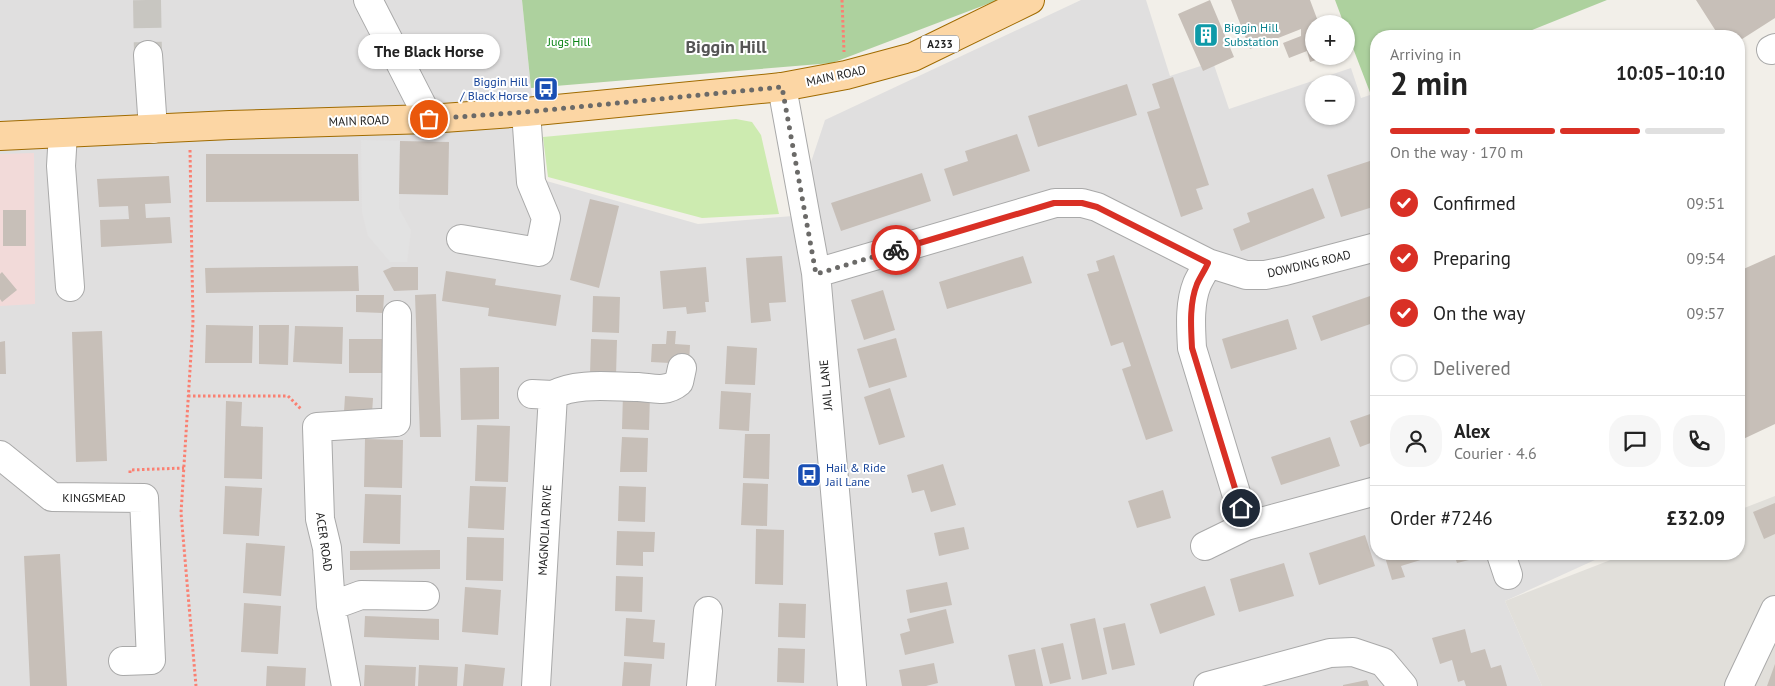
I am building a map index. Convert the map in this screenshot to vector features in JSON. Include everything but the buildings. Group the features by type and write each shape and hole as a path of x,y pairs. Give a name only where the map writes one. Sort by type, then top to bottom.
{"main road":[{"name":"MAIN ROAD","path":"0,136 429,119 526,112 782,87 846,75 913,57 1030,0"}],"street":[{"path":"368,0 429,119"},
{"path":"148,55 153,129"},
{"name":"JAIL LANE","path":"782,87 816,274 852,686"},
{"path":"461,239 539,252 546,218 531,182 526,112"},
{"path":"63,133 61,166 70,287"},
{"name":"DOWDING ROAD","path":"816,274 1054,203 1082,203 1097,207 1208,263 1246,275 1285,272 1370,249"},
{"path":"1208,263 1197,285 1193,302 1192,348 1246,526"},
{"path":"317,427 396,422 397,315"},
{"name":"MAGNOLIA DRIVE","path":"536,686 542,394 575,387 660,390 672,388 679,382 682,368"},
{"name":"ACER ROAD","path":"317,427 320,519 327,548 331,606 346,686"},
{"name":"KINGSMEAD","path":"0,455 52,497 144,498 151,660 123,661"},
{"path":"1205,546 1246,526 1370,493"},
{"path":"331,606 361,595 425,596"},
{"path":"1739,686 1775,610"},
{"path":"701,686 708,611"},
{"path":"1208,686 1330,653 1353,652 1383,662 1403,686"}],"path":[{"path":"842,0 846,75"},
{"path":"190,127 193,322 181,513 196,686"},
{"path":"188,396 288,396 317,427"}],"shaded area":[{"path":"0,0 522,0 543,180 698,224 793,216 825,120 1081,0 1146,0 1170,76 1213,62 1229,109 1305,83 1305,125 1355,125 1355,80 1361,98 1370,95 1370,560 1595,560 1505,601 1542,686 0,686"},
{"path":"1351,68 1353,75 1330,75"},
{"path":"361,140 400,141 399,208 411,230 407,262 390,262 368,236 362,212"},
{"path":"34,153 35,304 0,306 0,154"},
{"path":"1775,496 1775,686 1542,686 1505,601 1611,560 1745,560 1745,508"}],"green space":[{"name":"Jugs Hill","path":"522,0 998,0 832,63 531,88"},
{"path":"1335,0 1607,0 1532,30 1370,30 1370,92 1355,53 1355,15 1341,15"},
{"path":"736,119 752,122 761,135 779,214 702,218 548,177 543,137"}],"tunnel":[{"path":"147,0 148,55"}],"way so far":[{"path":"429,119 526,112 782,87 816,274 896,250"}],"place":[{"name":"Biggin Hill Substation","path":"1206,35"},
{"name":"Biggin Hill / Black Horse","path":"546,89"},
{"name":"The Black Horse","path":"429,119"},
{"name":"Hail & Ride Jail Lane","path":"809,475"}],"district":[{"name":"Biggin Hill","path":"726,47"}],"route":[{"path":"896,250 1054,203 1069,202 1097,207 1208,263 1197,285 1193,302 1192,348 1241,508"}]}
